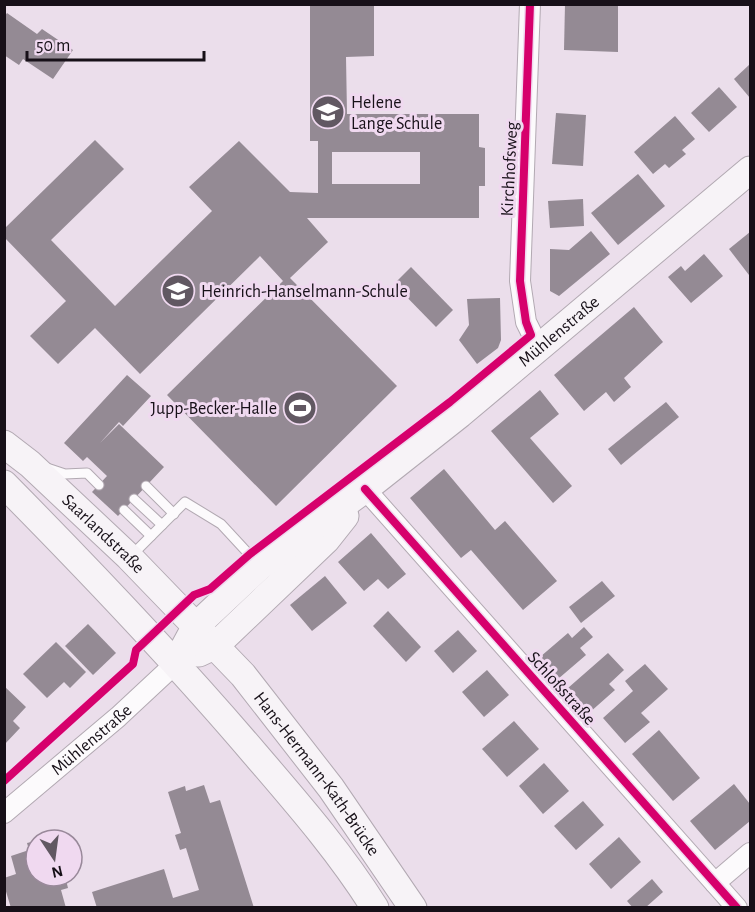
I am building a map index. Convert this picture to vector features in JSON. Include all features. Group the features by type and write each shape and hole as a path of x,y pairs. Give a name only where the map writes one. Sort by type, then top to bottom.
{"main road":[{"name":"Mühlenstraße","path":"176,663 196,626 260,566 365,489 749,173"},
{"name":"Saarlandstraße","path":"4,444 30,464 216,645"},
{"name":"Saarlandstraße","path":"4,484 134,616 176,663"},
{"name":"Mühlenstraße","path":"176,663 216,645 326,540 365,489"},
{"name":"Hans-Hermann-Kath-Brücke","path":"216,645 252,686 331,788 413,908"},
{"name":"Hans-Hermann-Kath-Brücke","path":"176,663 304,811 358,881 375,908"}],"street":[{"name":"Kirchhofsweg","path":"530,4 520,281 526,322 539,348"},
{"name":"Schloßstraße","path":"365,489 738,908"},
{"name":"Mühlenstraße","path":"4,813 118,717 176,663"},
{"path":"715,883 750,853"}],"lane":[{"path":"30,464 65,474 87,473 99,485"},
{"path":"146,486 174,514"},
{"path":"134,499 162,525"},
{"path":"129,558 185,502 220,524 260,566"},
{"path":"124,510 151,536"}],"building":[{"path":"310,4 374,4 374,56 346,57 347,114 479,114 479,147 485,148 485,186 479,186 479,218 307,218 328,242 290,278 397,386 276,506 167,395 283,281 260,256 140,374 95,328 58,364 30,336 66,301 5,238 5,228 95,140 124,169 51,240 115,306 212,211 189,187 239,141 290,192 318,193 318,141 310,141","holes":["332,152 420,152 420,184 332,184"]},
{"path":"565,4 618,4 618,52 564,50"},
{"path":"7,13 37,34 42,29 73,50 53,79 23,59 19,65 4,55 4,17"},
{"path":"750,64 750,98 734,79"},
{"path":"719,87 737,107 709,132 691,113"},
{"path":"556,113 586,115 583,166 552,164"},
{"path":"675,116 695,139 682,150 686,154 669,168 665,164 653,174 634,152"},
{"path":"638,174 665,206 618,245 591,213"},
{"path":"583,199 584,226 550,228 548,201"},
{"path":"591,231 610,254 559,296 550,291 550,249 569,250"},
{"path":"750,232 750,274 749,275 729,249"},
{"path":"704,254 723,276 691,303 668,277 681,266 685,271"},
{"path":"411,267 453,310 436,327 394,284"},
{"path":"500,298 501,340 498,348 477,364 459,340 469,325 467,299"},
{"path":"634,307 663,342 624,378 631,387 614,402 606,392 584,411 554,375"},
{"path":"127,375 151,396 123,426 119,422 100,443 119,424 164,467 118,516 92,492 107,476 87,457 83,461 64,443"},
{"path":"540,390 559,414 530,438 572,486 553,503 491,431"},
{"path":"666,402 679,417 621,465 608,449"},
{"path":"444,469 495,530 505,521 557,581 523,610 471,550 461,558 410,498"},
{"path":"371,533 406,574 388,589 378,579 364,591 338,562"},
{"path":"325,576 347,603 312,631 290,605"},
{"path":"602,581 615,596 581,623 569,607"},
{"path":"388,611 421,647 406,662 373,626"},
{"path":"88,624 116,653 93,675 65,646"},
{"path":"584,627 593,637 580,648 586,655 558,679 540,657 568,633 572,638"},
{"path":"458,630 477,651 453,673 434,651"},
{"path":"56,642 86,672 70,688 64,682 47,698 23,674"},
{"path":"608,653 624,670 609,684 615,690 589,713 568,688"},
{"path":"645,664 668,689 641,713 650,722 625,743 603,718 633,691 625,681"},
{"path":"487,670 509,695 484,717 462,692"},
{"path":"4,686 26,707 13,721 20,728 4,745"},
{"path":"514,721 539,749 507,777 482,749"},
{"path":"659,730 700,778 673,801 632,754"},
{"path":"544,763 569,791 543,814 519,786"},
{"path":"734,784 750,804 750,821 715,850 690,821"},
{"path":"204,785 210,803 220,800 254,908 97,908 92,892 164,869 173,898 199,890 186,848 180,850 175,835 181,833 168,792 185,786 186,791"},
{"path":"583,801 604,825 576,850 554,826"},
{"path":"619,837 641,862 611,889 589,864"},
{"path":"24,852 24,888 68,888 61,890 66,908 11,908 4,878 16,874 11,856"},
{"path":"652,879 663,892 645,908 633,908 627,901"}],"cycle path":[{"path":"4,781 133,664 136,650 194,595 210,589 250,554 450,402 531,335 526,322 520,281 530,4"},
{"path":"365,489 737,908"}],"place":[{"name":"Helene Lange Schule","path":"328,112"},
{"name":"Heinrich-Hanselmann-Schule","path":"178,291"},
{"name":"Jupp-Becker-Halle","path":"300,408"}]}
